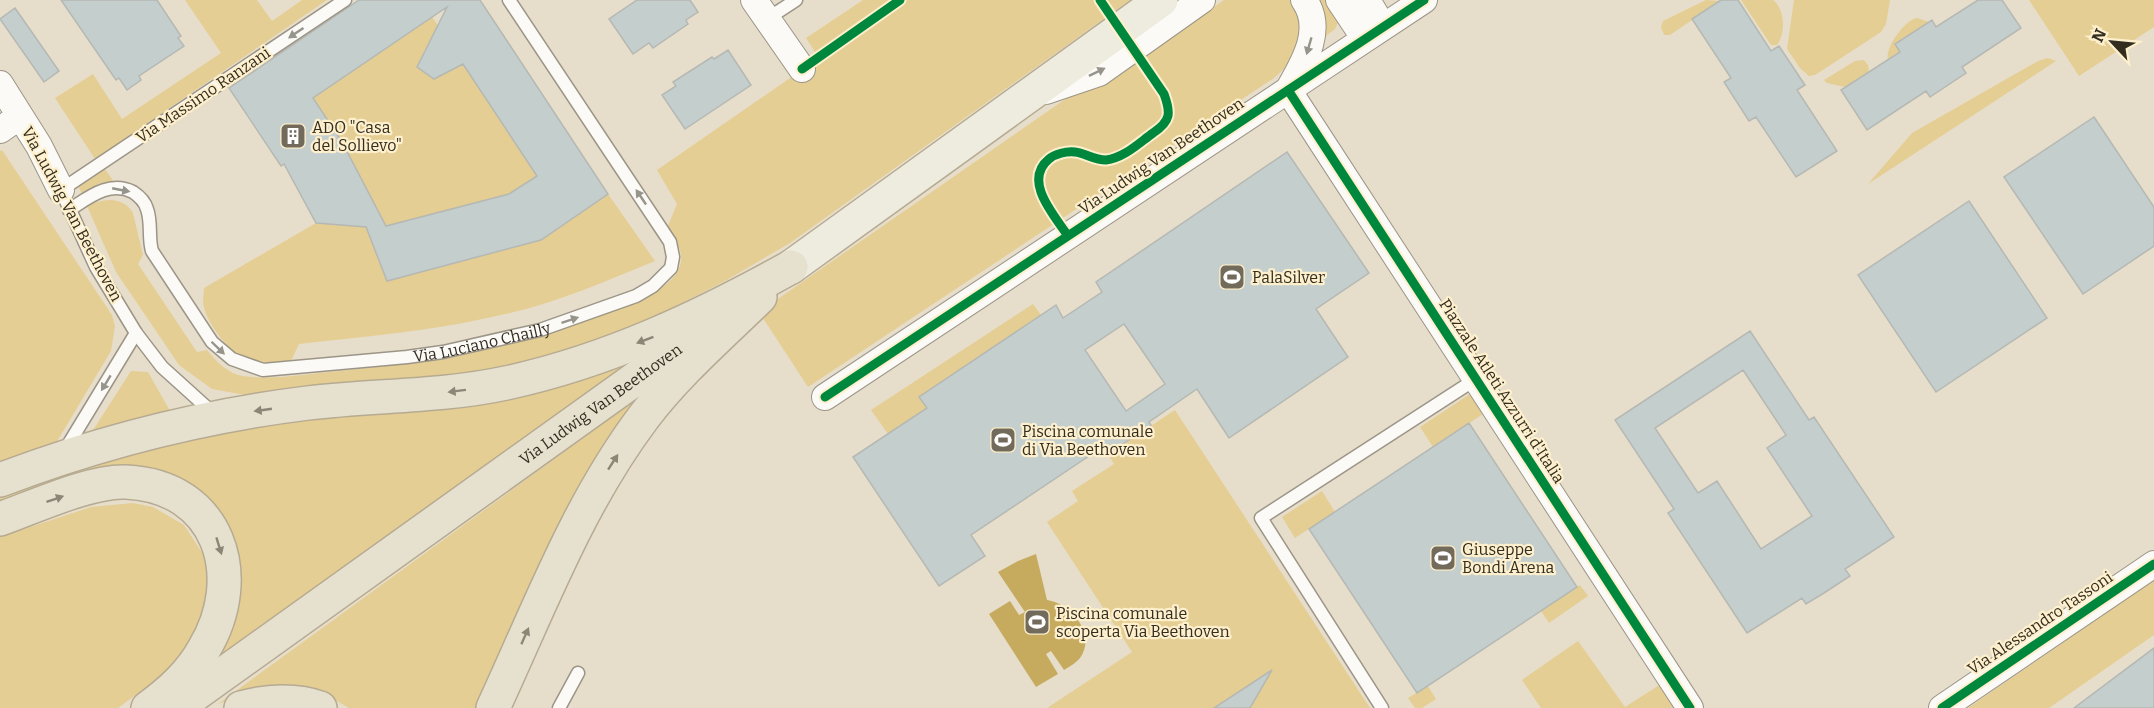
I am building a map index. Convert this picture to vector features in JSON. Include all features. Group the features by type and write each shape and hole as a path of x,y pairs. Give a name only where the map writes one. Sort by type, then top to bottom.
{"highway":[{"path":"0,480 60,458 166,428 217,417 342,399 455,391 524,379 591,360 656,336 725,304 791,267"},
{"path":"493,708 564,550 607,472 630,436 681,374 791,267"},
{"name":"Via Ludwig Van Beethoven","path":"176,708 791,267"},
{"path":"0,519 91,487 124,482 147,484 170,491 193,505 205,519 215,534 223,561 220,610 206,648 182,682 148,708"},
{"path":"241,708 268,702 285,702 320,708"}],"main road":[{"name":"Via Ludwig Van Beethoven","path":"791,267 1161,0"}],"street":[{"name":"Via Ludwig Van Beethoven","path":"1023,99 1099,73 1202,0"},
{"name":"Via Ludwig Van Beethoven","path":"1288,90 1310,48 1312,17 1304,0"},
{"path":"1339,0 1374,33"},
{"path":"1367,0 1374,33"},
{"name":"Via Ludwig Van Beethoven","path":"825,397 1424,0"},
{"path":"761,10 802,69"},
{"path":"0,84 10,123"},
{"name":"Piazzale Atleti Azzurri d'Italia","path":"1288,90 1690,708"},
{"name":"Via Ludwig Van Beethoven","path":"10,123 39,146 65,200"},
{"name":"Via Alessandro Tassoni","path":"1942,708 2154,564"}],"lane":[{"name":"Via Massimo Ranzani","path":"65,200 345,0"},
{"name":"Via Luciano Chailly","path":"65,200 108,188 129,190 139,196 147,207 149,241 152,251 212,342 232,359 263,370 443,352 540,330 636,296 653,286 671,268 673,257 670,242 508,0"},
{"path":"761,10 796,0"},
{"name":"Via Ludwig Van Beethoven","path":"65,200 96,267 136,333 162,367 217,417"},
{"path":"60,458 136,333"},
{"path":"1382,708 1261,518 1476,379"},
{"path":"559,708 578,673"},
{"path":"502,708 508,675"}],"shaded area":[{"path":"185,0 257,0 272,21 302,0 327,0 95,159 55,98 93,74 122,119 221,53"},
{"path":"863,0 1130,0 790,243 725,281 629,330 513,368 301,394 245,395 212,389 179,365 116,272 87,206 100,201 112,200 129,207 133,213 143,255 138,264 197,352 207,350 223,366 238,375 297,376 436,358 515,343 564,329 636,302 670,280 678,271 681,261 679,248 667,228 677,204 657,170 819,58 806,38"},
{"path":"1224,0 1290,0 1302,21 1302,42 1283,70 808,387 759,312 1064,100 1131,65"},
{"path":"1314,0 1332,0 1340,18 1335,29 1322,39"},
{"path":"1706,0 1720,1 1670,35 1664,35 1661,27 1663,21"},
{"path":"1741,0 1773,0 1777,4 1782,15 1783,28 1777,45 1771,45"},
{"path":"1794,0 1890,0 1886,24 1881,32 1815,75 1809,76 1800,68 1787,49"},
{"path":"2029,0 2154,0 2154,27 2079,76"},
{"path":"432,17 443,32 425,49 417,67 434,79 450,71 460,59 537,176 509,194 386,226 342,142 313,98"},
{"path":"1917,18 1929,22 1919,28 1923,36 1907,36 1895,44 1900,51 1888,59 1890,48 1897,35 1907,24"},
{"path":"2048,58 2056,61 1868,184 1912,133 2038,61"},
{"path":"1864,60 1869,72 1845,87 1827,83 1824,80 1855,61"},
{"path":"2,150 112,315 115,326 111,351 49,455 0,471 0,151"},
{"path":"105,169 114,182 100,183 82,194 78,186"},
{"path":"608,194 655,261 575,293 526,309 442,327 299,344 291,361 268,362 244,358 231,349 212,326 204,309 204,288 316,223 366,227 388,281 541,240"},
{"path":"1033,304 1041,315 919,397 927,408 888,434 871,410"},
{"path":"672,335 210,670 232,609 181,487 0,510 0,489 73,464"},
{"path":"131,371 148,372 174,418 86,441"},
{"path":"663,380 480,708 349,708 330,697 264,688 218,704"},
{"path":"1470,394 1483,414 1433,447 1420,427"},
{"path":"1175,410 1370,708 1047,708 1132,652 1047,522 1078,501 1072,491 1114,464 1108,454"},
{"path":"1322,491 1335,512 1295,538 1282,517"},
{"path":"133,503 153,507 184,525 203,554 207,568 207,607 195,637 171,669 118,708 0,708 0,537 91,507"},
{"name":"Piscina comunale scoperta Via Beethoven","path":"1036,554 1047,600 1056,602 1072,613 1079,621 1085,639 1080,658 1064,670 1051,651 1046,654 1058,674 1036,687 989,614 1010,601 1019,615 1025,612 998,572"},
{"path":"2154,580 2154,635 2049,708 1968,708"},
{"path":"1580,585 1588,596 1549,623 1541,611"},
{"path":"1578,641 1625,707 1661,684 1677,708 1541,708 1522,680"},
{"path":"1428,686 1436,699 1422,708 1415,708 1408,698"}],"building":[{"path":"61,0 157,0 181,36 178,38 184,46 139,76 141,80 127,90 119,78 116,80"},
{"name":"ADO \"Casa del Sollievo\"","path":"359,0 480,0 608,194 541,240 387,281 366,227 316,223 284,164 281,166 229,88","holes":["447,7 417,67 434,79 463,64 537,176 509,194 386,226 342,142 313,98"]},
{"path":"637,0 690,0 698,12 686,20 688,24 653,48 649,43 633,54 609,19"},
{"path":"1721,0 1738,0 1771,51 1779,46 1805,85 1797,90 1837,151 1796,177 1756,117 1749,121 1724,82 1731,78 1692,19"},
{"path":"1978,0 2002,0 2021,28 1962,67 1966,73 1930,97 1926,91 1867,130 1841,90 1900,52 1895,44 1932,20 1936,27"},
{"path":"15,8 59,71 44,82 0,19"},
{"path":"728,50 751,85 685,129 662,95 676,86 673,82 712,57 714,59"},
{"path":"2094,117 2154,207 2154,246 2083,294 2004,177"},
{"path":"1287,152 1369,273 1316,309 1348,357 1229,438 1197,389 1149,422 1151,425 1108,454 1104,446 971,535 985,556 939,586 853,457 927,408 919,397 1056,305 1063,318 1102,292 1096,282","holes":["1124,324 1165,384 1126,411 1085,350"]},
{"path":"1969,201 2047,318 1936,392 1858,275"},
{"path":"1750,331 1809,420 1814,417 1894,537 1845,569 1850,576 1824,593 1806,604 1802,598 1747,633 1668,513 1674,509 1615,420","holes":["1743,370 1786,435 1767,448 1812,516 1761,549 1717,481 1698,493 1655,428"]},
{"name":"Giuseppe Bondi Arena","path":"1469,423 1577,587 1417,693 1309,529"},
{"path":"2154,648 2154,708 2074,708"},
{"path":"1272,670 1250,708 1214,708"}],"cycle path":[{"path":"802,69 900,0"},
{"path":"1068,236 1049,209 1040,188 1039,178 1042,168 1049,159 1064,152 1079,153 1102,160 1113,159 1131,150 1159,129 1168,116 1164,94 1100,0"},
{"path":"825,397 1424,0"},
{"path":"1288,90 1690,708"},
{"path":"1942,708 2154,564"}],"place":[{"name":"ADO \"Casa del Sollievo\"","path":"293,136"},
{"name":"PalaSilver","path":"1232,277"},
{"name":"Piscina comunale di Via Beethoven","path":"1003,440"},
{"name":"Giuseppe Bondi Arena","path":"1443,558"},
{"name":"Piscina comunale scoperta Via Beethoven","path":"1037,622"}]}
